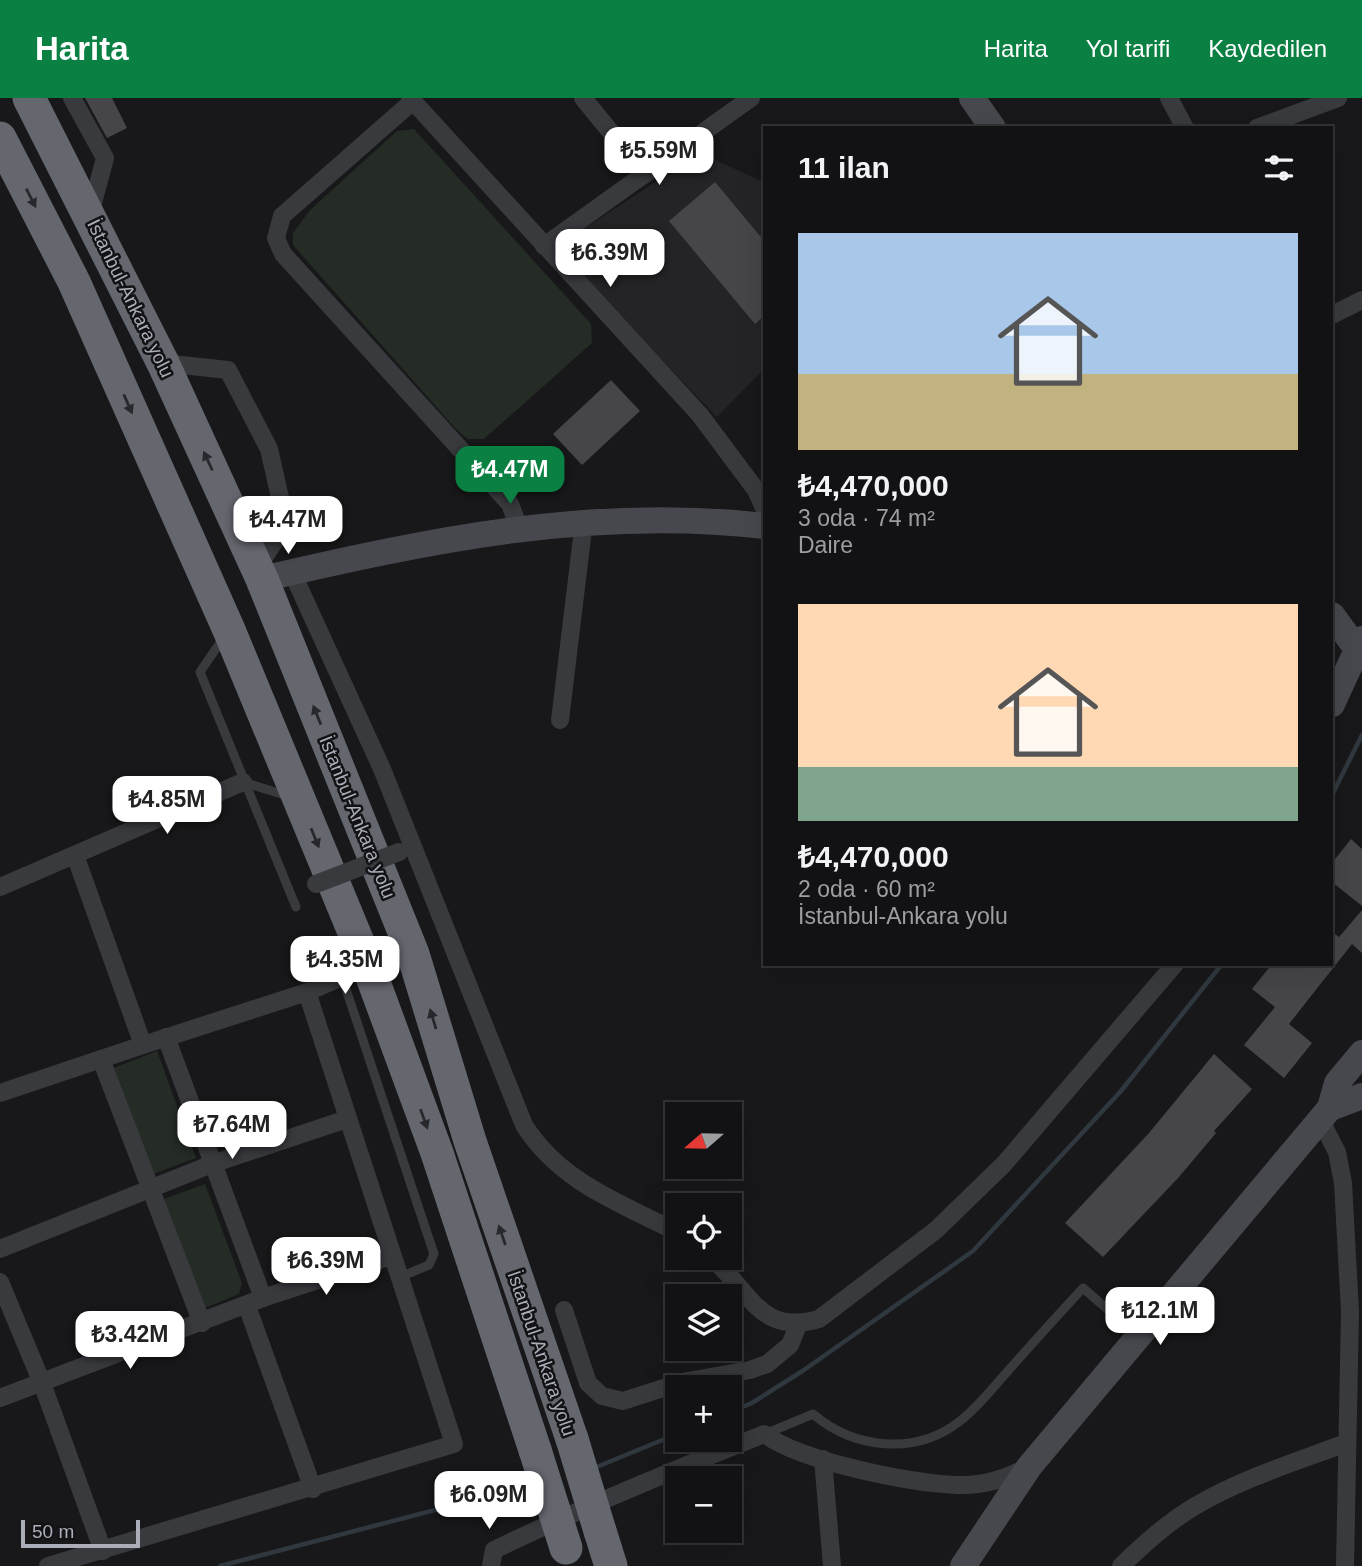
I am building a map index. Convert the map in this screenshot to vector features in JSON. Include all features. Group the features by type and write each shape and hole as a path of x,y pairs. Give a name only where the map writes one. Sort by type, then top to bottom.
{"highway":[{"name":"İstanbul-Ankara yolu","path":"29,98 270,573 413,954 470,1141 572,1439 611,1566"},
{"name":"İstanbul-Ankara yolu","path":"0,138 74,282 229,630 299,799 355,971 437,1153 569,1557"}],"main road":[{"path":"972,98 992,126"},
{"path":"270,573 519,528 584,521 649,518 763,526"},
{"path":"1333,616 1361,649 1333,702"},
{"path":"963,1566 1029,1467 1325,1114 1337,1083 1362,1053"},
{"path":"1325,1114 1362,1096"}],"street":[{"path":"72,98 105,158 90,214"},
{"path":"583,98 645,174"},
{"path":"544,246 750,98"},
{"path":"1169,98 1184,126"},
{"path":"1262,126 1338,98"},
{"path":"519,528 510,504 283,254 276,238 282,216 412,99 699,415 755,490 763,506"},
{"path":"1333,314 1362,300"},
{"path":"163,363 229,370 269,449 286,524 270,573 392,793 524,1125 551,1160 580,1183 665,1226"},
{"path":"559,720 584,521"},
{"path":"0,887 243,782"},
{"path":"316,884 400,852"},
{"path":"75,855 143,1045"},
{"path":"722,1270 759,1310 778,1322 798,1325 819,1318 936,1230 1004,1164 1173,966"},
{"path":"0,1093 307,992 355,971"},
{"path":"48,1566 313,1489 454,1444 307,992"},
{"path":"166,1037 264,1298"},
{"path":"101,1059 202,1323"},
{"path":"1325,1114 1343,1183 1355,1421 1346,1443 1345,1566"},
{"path":"0,1249 212,1164 347,1119"},
{"path":"0,1398 264,1298 391,1256"},
{"path":"0,1282 42,1383 103,1550"},
{"path":"247,1306 313,1489"},
{"path":"564,1310 588,1383 602,1396 623,1401 682,1382 750,1370 767,1363 790,1345 798,1325"},
{"path":"491,1566 494,1550 619,1492 764,1434 784,1446 823,1459 893,1476 959,1485 1011,1477 1029,1467"},
{"path":"1121,1566 1144,1544 1196,1505 1267,1472 1346,1443"},
{"path":"823,1459 832,1566"}],"lane":[{"path":"229,630 200,672 296,907"},
{"path":"243,782 299,799"},
{"path":"355,971 434,1254 429,1265 398,1278"},
{"path":"764,1434 813,1414 836,1431 870,1443 897,1444 934,1436 971,1411 1083,1288 1138,1336"}],"shaded area":[{"path":"414,129 591,324 592,343 484,439 468,439 455,428 293,245 293,233 310,210 397,131"},
{"path":"700,153 763,182 763,370 717,417 553,249"},
{"path":"157,1051 196,1158 153,1174 114,1068"},
{"path":"205,1184 242,1283 239,1294 205,1308 164,1199"}],"building":[{"path":"85,98 112,98 127,128 107,138"},
{"path":"715,182 763,240 763,317 755,324 669,221"},
{"path":"611,380 640,411 582,465 553,434"},
{"path":"1351,839 1362,849 1362,906 1333,883 1333,862"},
{"path":"1362,910 1362,953 1352,944 1289,1024 1312,1043 1284,1078 1244,1045 1275,1007 1252,989 1270,966 1333,966 1333,933 1339,937"},
{"path":"1214,1054 1252,1089 1214,1131 1216,1133 1179,1177 1103,1257 1065,1223 1149,1133"}],"waterway":[{"path":"1333,793 1362,735"},
{"path":"742,1407 804,1370 973,1251 1121,1091 1220,966"},
{"path":"594,1468 665,1439"},
{"path":"220,1566 535,1484"}]}
